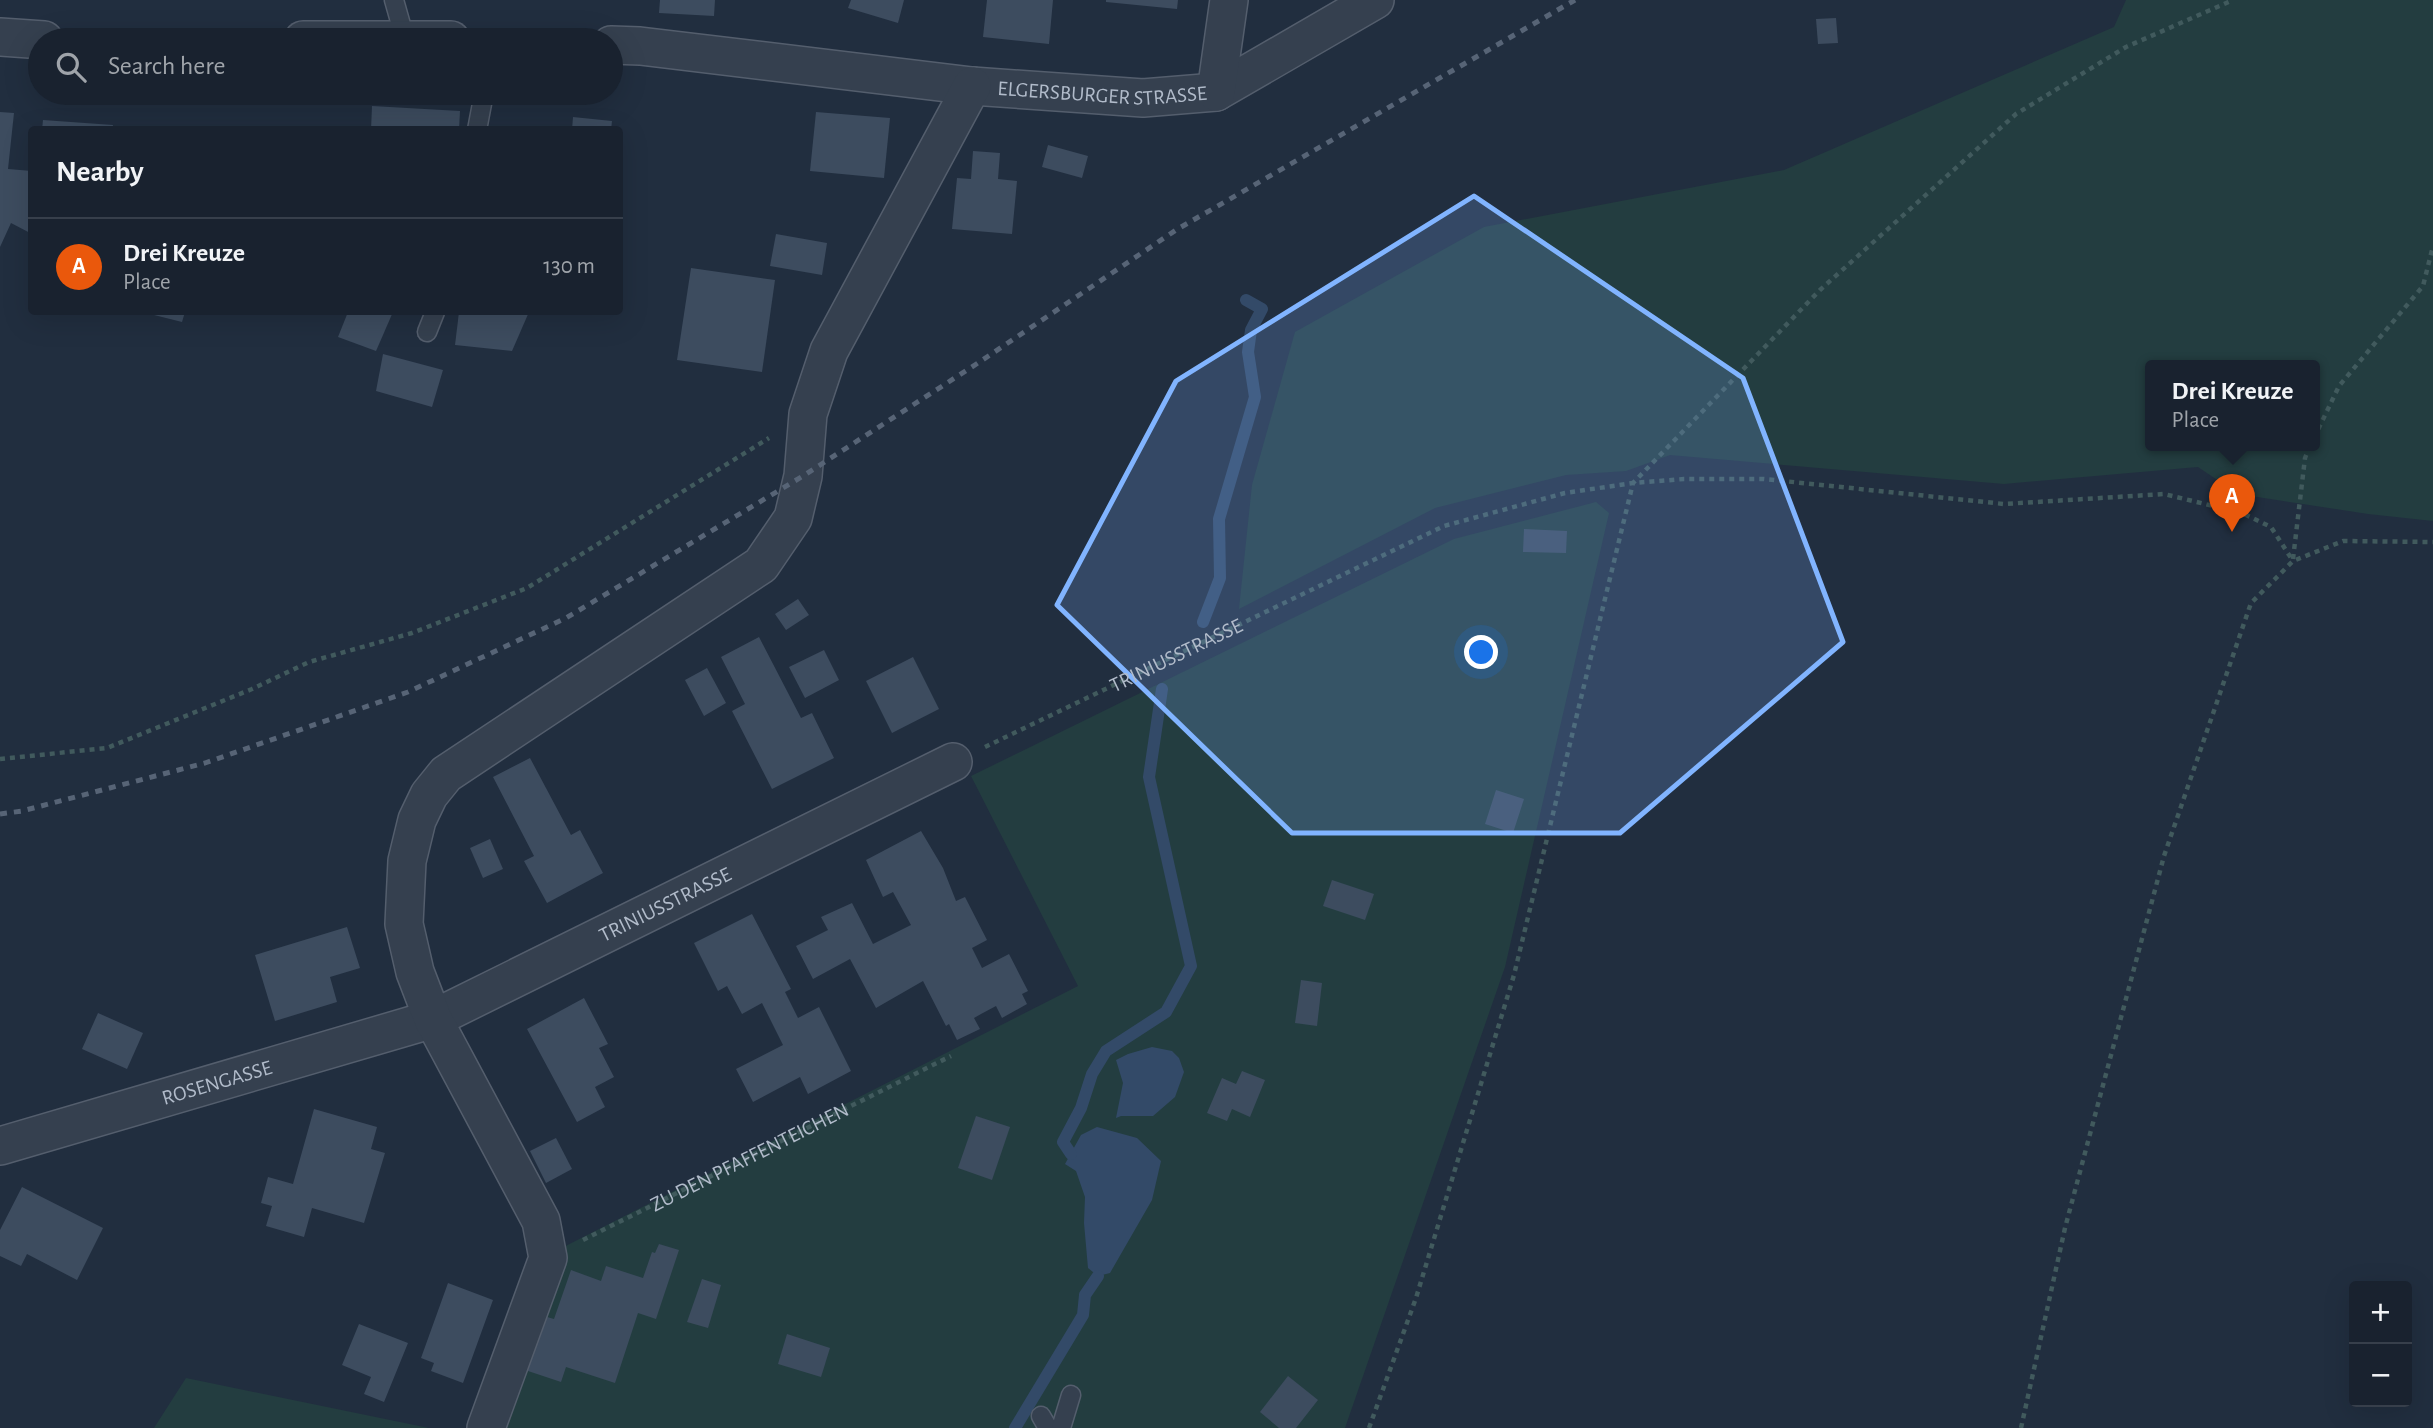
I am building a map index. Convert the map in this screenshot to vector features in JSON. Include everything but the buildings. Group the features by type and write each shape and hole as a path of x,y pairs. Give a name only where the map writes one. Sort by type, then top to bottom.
{"street":[{"path":"1216,92 1229,0"},
{"name":"ELGERSBURGER STRASSE","path":"623,45 972,86 1143,98 1216,92 1375,0"},
{"path":"0,37 28,39"},
{"name":"ELGERSBURGER STRASSE","path":"808,414 830,351 972,86"},
{"path":"486,1428 548,1258 541,1222 433,1019 415,972 404,924 407,861 418,820 429,795 446,774 761,565 793,518 803,475 808,414"},
{"name":"TRINIUSSTRASSE","path":"433,1019 953,762"},
{"name":"ROSENGASSE","path":"0,1146 433,1019"}],"lane":[{"path":"394,0 402,28"},
{"path":"478,126 482,105"},
{"path":"427,332 434,315"},
{"path":"1061,1428 1071,1395"}],"path":[{"path":"1369,1428 1416,1298 1514,975 1633,483 1820,290 2016,114 2126,47 2233,0"},
{"path":"2320,426 2339,386 2423,285 2433,246"},
{"path":"0,759 107,748 252,689 309,662 412,633 527,587 808,414"},
{"path":"2293,561 2308,451"},
{"name":"TRINIUSSTRASSE","path":"953,762 1444,526 1565,492 1684,479 1764,479 2004,504 2164,494 2242,513 2271,527 2293,561"},
{"path":"2021,1428 2065,1228 2164,856 2251,603 2293,561 2343,541 2433,542"},
{"name":"ZU DEN PFAFFENTEICHEN","path":"548,1258 951,1056"}],"highlighted area":[{"path":"1474,196 1743,378 1843,642 1620,833 1292,833 1057,605 1176,381"}],"green space":[{"path":"2126,0 2433,0 2433,521 2238,494 2198,467 2004,484 1670,455 1626,471 1566,475 1435,508 1239,609 1252,485 1295,332 1484,227 1784,170 2114,27"},
{"path":"1596,502 1609,513 1505,967 1345,1428 477,1428 538,1260 1078,986 971,776 1454,539"},
{"path":"186,1378 429,1428 154,1428"}],"water":[{"path":"1152,1047 1172,1051 1179,1058 1184,1072 1175,1097 1153,1116 1116,1118 1123,1083 1116,1060"},
{"path":"1097,1127 1137,1138 1161,1161 1152,1200 1110,1273 1098,1276 1088,1268 1085,1197 1076,1171 1065,1164 1081,1135"}],"waterway":[{"path":"1203,622 1220,578 1219,519 1255,397 1248,352 1251,330 1262,309 1246,300"},
{"path":"1071,1154 1063,1142 1081,1108 1092,1074 1106,1051 1166,1012 1191,966 1149,777 1162,689"},
{"path":"1015,1428 1083,1315 1085,1295 1098,1276"}],"railway":[{"path":"0,814 22,811 205,763 408,692 566,618 803,476 1176,230 1575,0"}],"place":[{"name":"Drei Kreuze","path":"2232,532"}]}
